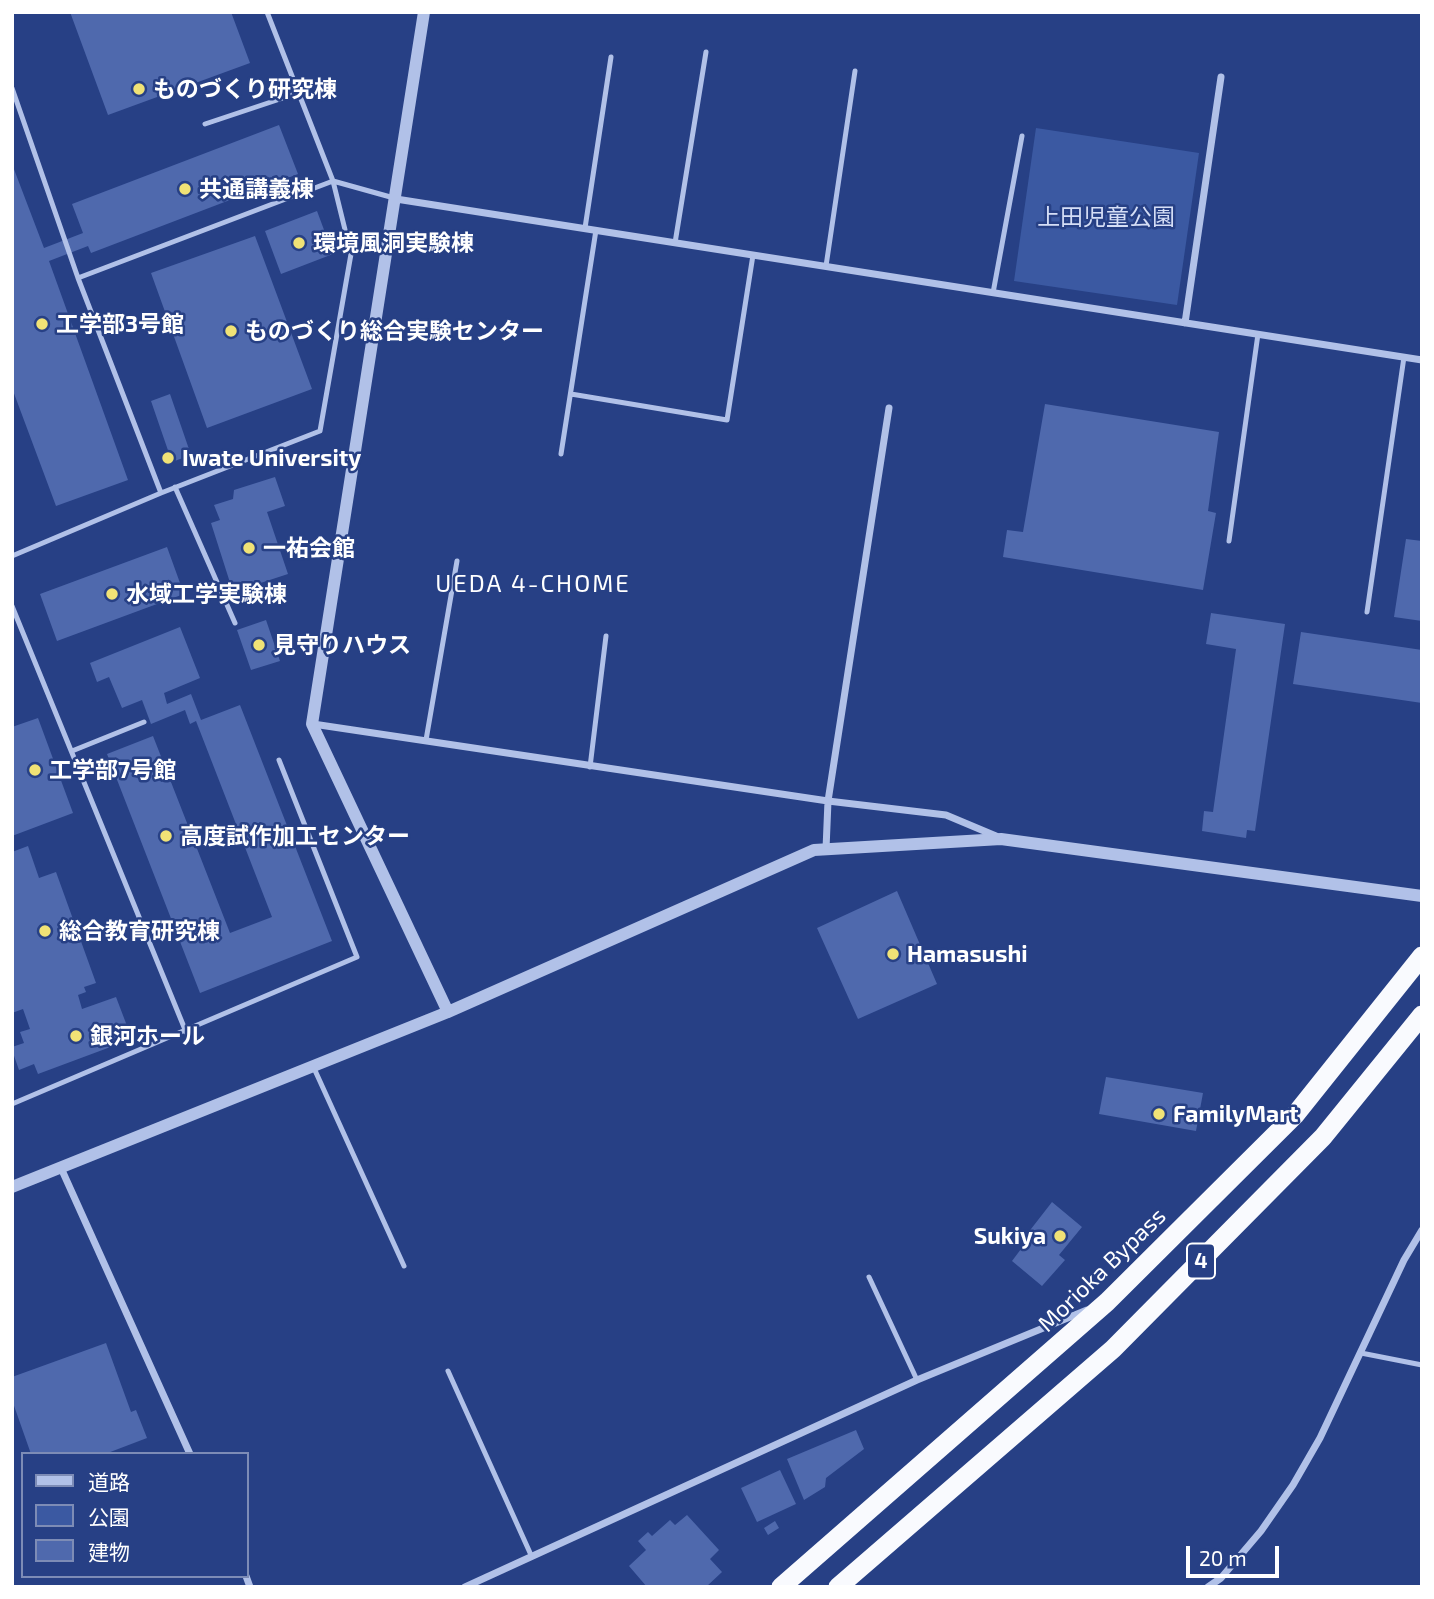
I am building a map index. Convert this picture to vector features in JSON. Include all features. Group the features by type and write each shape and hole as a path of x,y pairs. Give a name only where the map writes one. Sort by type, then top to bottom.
{"highway":[{"name":"Morioka Bypass","path":"782,1587 1107,1302 1295,1115 1422,956"},
{"name":"4","path":"838,1587 1113,1349 1323,1137 1422,1015"}],"street":[{"path":"424,12 312,724 447,1012"},
{"path":"1185,323 1222,77"},
{"path":"396,199 1422,360"},
{"path":"826,849 828,801 889,408"},
{"path":"312,724 828,801 946,815 1001,839"},
{"path":"12,1187 447,1012 814,850 1001,839 1422,896"},
{"path":"61,1168 189,1452"},
{"path":"1208,1587 1221,1578 1261,1531 1293,1485 1320,1438 1362,1353 1404,1259 1422,1230"},
{"path":"465,1587 916,1380 1107,1302"}],"lane":[{"path":"12,556 161,492 320,431 351,254 332,181 267,12"},
{"path":"675,243 706,52"},
{"path":"585,228 611,57"},
{"path":"826,266 855,71"},
{"path":"12,88 78,278 161,492"},
{"path":"205,124 298,93"},
{"path":"993,293 1021,136"},
{"path":"78,278 332,181 396,199"},
{"path":"561,454 596,230"},
{"path":"571,394 727,420 753,255"},
{"path":"1229,541 1258,334"},
{"path":"1367,612 1404,357"},
{"path":"175,487 235,623"},
{"path":"426,740 457,561"},
{"path":"12,606 186,1031"},
{"path":"590,766 606,636"},
{"path":"72,751 144,722"},
{"path":"12,1104 357,957 279,760"},
{"path":"313,1066 404,1266"},
{"path":"869,1276 916,1380"},
{"path":"1362,1353 1422,1365"},
{"path":"448,1371 531,1555"}],"green space":[{"name":"上田児童公園","path":"1036,128 1199,153 1177,305 1014,281"}],"building":[{"name":"ものづくり研究棟","path":"70,12 231,12 250,63 108,115"},
{"path":"279,125 298,174 91,253 88,246 49,261 128,480 56,506 12,388 12,164 44,248 83,233 72,204"},
{"name":"環境風洞実験棟","path":"317,211 333,254 281,274 265,231"},
{"name":"ものづくり総合実験センター","path":"255,236 312,389 207,428 151,273"},
{"path":"170,394 191,455 172,462 151,401"},
{"path":"1045,404 1219,432 1208,511 1216,513 1203,590 1003,557 1007,530 1023,532"},
{"name":"一祐会館","path":"275,477 285,506 267,512 288,574 233,592 211,523 220,520 214,505 233,499 234,490"},
{"path":"1406,539 1422,541 1422,621 1394,617"},
{"name":"水域工学実験棟","path":"167,547 184,594 57,641 40,594"},
{"path":"1211,613 1285,624 1255,831 1247,830 1246,838 1202,831 1204,811 1213,812 1236,649 1206,644"},
{"name":"見守りハウス","path":"266,620 280,661 251,670 237,630"},
{"name":"高度試作加工センター","path":"180,627 200,678 164,693 167,704 191,694 201,720 240,705 332,941 200,993 107,754 153,736 230,933 272,917 196,721 190,724 185,710 151,724 142,700 122,708 109,677 97,682 90,663"},
{"path":"1301,632 1422,650 1422,703 1293,684"},
{"name":"工学部7号館","path":"38,718 73,813 12,836 12,727"},
{"name":"総合教育研究棟","path":"28,846 39,878 56,872 96,983 84,987 86,992 78,995 82,1009 116,997 132,1039 38,1074 34,1064 19,1070 12,1050 12,1047 24,1043 20,1032 30,1029 23,1009 12,1013 12,852"},
{"path":"897,891 937,984 858,1019 817,928"},
{"path":"1106,1077 1203,1093 1196,1131 1099,1114"},
{"path":"1052,1202 1082,1227 1059,1255 1065,1260 1042,1286 1012,1261 1027,1241 1024,1238"},
{"path":"106,1343 131,1412 136,1410 147,1438 110,1452 30,1452 12,1400 12,1377"},
{"path":"856,1430 864,1449 826,1478 825,1487 804,1500 787,1459"},
{"path":"780,1470 796,1504 757,1522 741,1488"},
{"path":"687,1515 719,1550 710,1559 722,1572 706,1587 647,1587 629,1566 646,1550 638,1541 648,1532 652,1536 670,1520 675,1525"},
{"path":"775,1521 779,1528 768,1535 764,1528"}],"place":[{"name":"ものづくり研究棟","path":"139,89"},
{"name":"共通講義棟","path":"185,189"},
{"name":"環境風洞実験棟","path":"299,243"},
{"name":"工学部3号館","path":"42,324"},
{"name":"ものづくり総合実験センター","path":"231,331"},
{"name":"Iwate University","path":"168,458"},
{"name":"一祐会館","path":"249,548"},
{"name":"水域工学実験棟","path":"112,594"},
{"name":"見守りハウス","path":"259,645"},
{"name":"工学部7号館","path":"35,770"},
{"name":"高度試作加工センター","path":"166,836"},
{"name":"総合教育研究棟","path":"45,931"},
{"name":"Hamasushi","path":"893,954"},
{"name":"銀河ホール","path":"76,1036"},
{"name":"FamilyMart","path":"1159,1114"},
{"name":"Sukiya","path":"1060,1236"}],"district":[{"name":"UEDA 4-CHOME","path":"533,584"}]}
